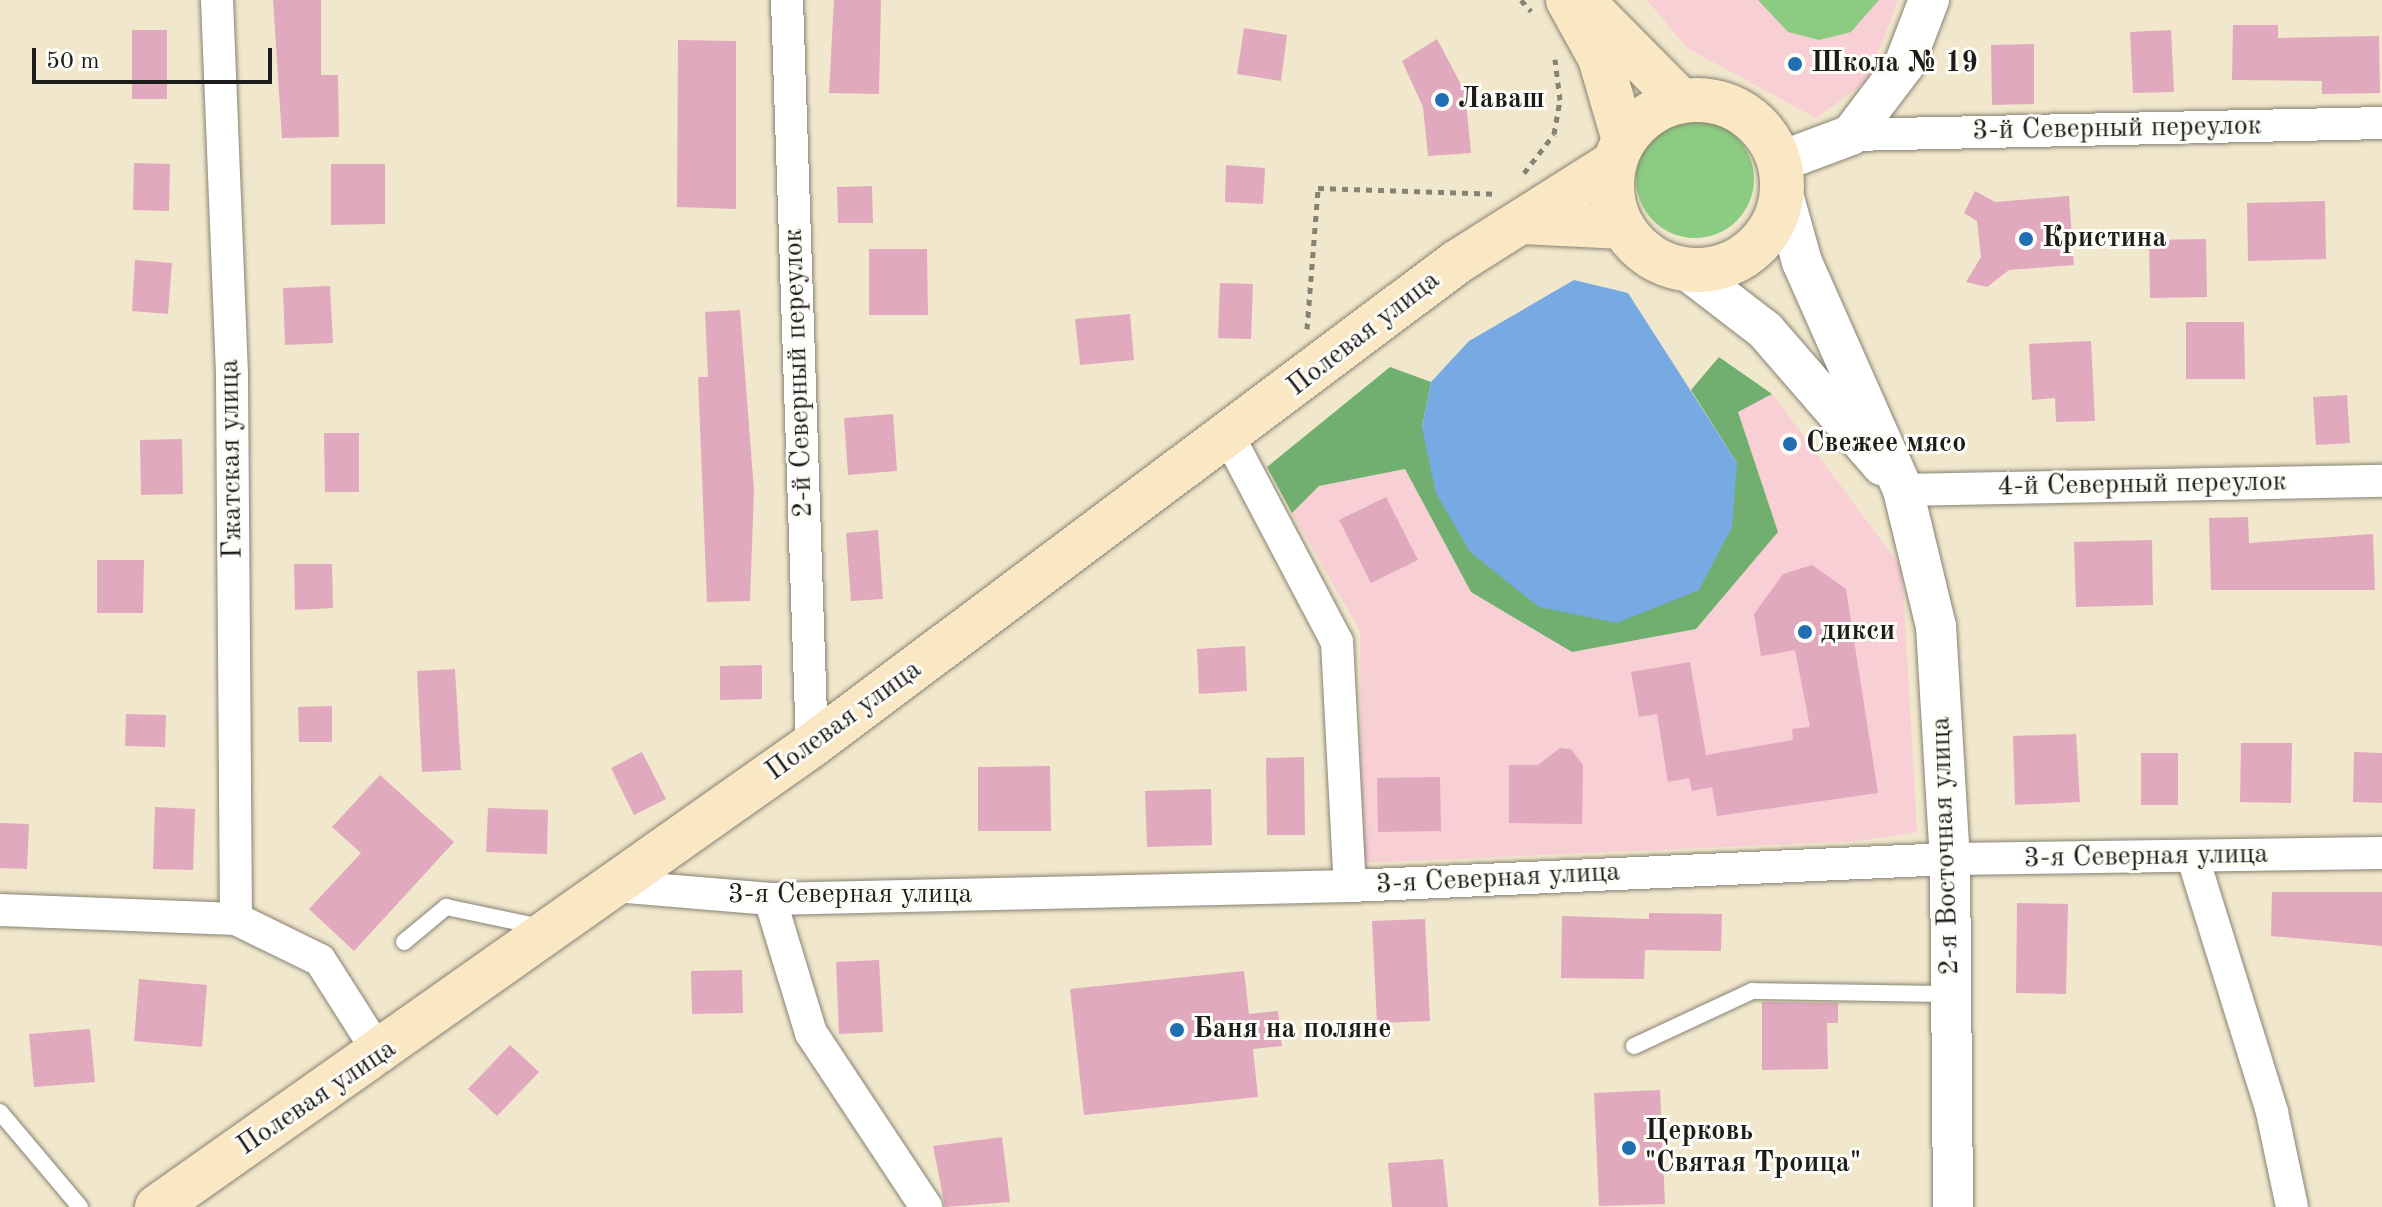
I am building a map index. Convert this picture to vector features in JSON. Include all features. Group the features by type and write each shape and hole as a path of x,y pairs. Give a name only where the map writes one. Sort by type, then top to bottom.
{"main road":[{"path":"1568,0 1600,58 1619,151 1612,195 1623,227 1650,256 1687,270 1740,258 1776,218 1785,164 1759,125 1723,103 1696,93 1580,0"},
{"path":"1619,151 1648,115 1696,93"},
{"name":"Полевая улица","path":"157,1207 381,1056 1230,439 1515,208 1619,151"},
{"path":"1515,208 1623,227"}],"street":[{"name":"Гжатская улица","path":"217,0 232,376 236,919"},
{"name":"2-й Северный переулок","path":"787,0 812,745"},
{"path":"1785,164 1851,135 1904,65 1929,0"},
{"name":"3-й Северный переулок","path":"1851,135 2382,123"},
{"name":"2-я Восточная улица","path":"1785,164 1802,262 1903,490 1936,626 1950,859 1953,1207"},
{"name":"2-я Восточная улица","path":"1687,270 1765,330 1903,490"},
{"path":"1230,439 1337,642 1350,886"},
{"name":"4-й Северный переулок","path":"1903,490 2382,481"},
{"name":"3-я Северная улица","path":"615,886 770,899 1350,886 1950,859 2382,853"},
{"path":"2193,858 2272,1112 2292,1207"},
{"path":"770,899 811,1033 926,1207"},
{"path":"0,910 236,919 320,960 381,1056"}],"lane":[{"path":"404,942 446,907 555,929"},
{"path":"1634,1046 1752,991 1952,994"},
{"path":"0,1112 80,1207"}],"path":[{"path":"1696,93 1745,98 1785,164"},
{"path":"1307,334 1318,188 1515,208"}],"shaded area":[{"name":"Школа № 19","path":"1647,0 1898,0 1868,80 1816,118 1687,48"},
{"path":"1772,394 1902,568 1917,832 1858,841 1362,863 1360,631 1292,513 1319,486 1405,469 1471,592 1572,652 1696,629 1778,532 1738,412"}],"green space":[{"path":"1758,0 1879,0 1851,32 1819,40 1788,32"},
{"path":"1695,120 1728,130 1744,146 1754,179 1744,212 1728,228 1695,238 1662,228 1646,212 1636,179 1646,146 1662,130"},
{"path":"1719,357 1772,394 1738,412 1778,532 1696,629 1572,652 1471,592 1405,469 1319,486 1292,513 1267,467 1390,367 1431,382 1422,428 1737,463 1691,390"}],"water":[{"path":"1574,280 1628,293 1737,463 1732,527 1699,590 1617,623 1539,607 1470,552 1436,493 1422,428 1431,382 1469,341"}],"building":[{"path":"273,0 321,0 321,75 338,75 339,137 282,138"},
{"path":"834,0 881,0 879,94 829,93"},
{"path":"2233,25 2278,25 2278,38 2379,36 2380,93 2322,94 2322,81 2232,80"},
{"path":"1244,28 1287,35 1281,81 1237,74"},
{"path":"132,30 167,30 167,99 132,99"},
{"path":"2171,30 2174,92 2133,93 2130,32"},
{"name":"Лаваш","path":"1437,39 1465,92 1471,153 1428,156 1423,107 1402,61"},
{"path":"678,40 736,41 736,209 677,207"},
{"path":"2034,44 2034,104 1992,105 1991,45"},
{"path":"134,163 170,164 169,211 133,210"},
{"path":"331,164 385,164 385,224 331,225"},
{"path":"1226,165 1265,168 1263,204 1225,202"},
{"path":"872,186 873,223 838,223 837,187"},
{"name":"Кристина","path":"1975,191 1995,202 2069,196 2074,265 2009,270 1987,287 1966,282 1981,257 1977,221 1964,213"},
{"path":"2325,201 2326,259 2248,261 2247,203"},
{"path":"2206,239 2207,297 2150,298 2149,240"},
{"path":"869,249 927,249 928,315 869,315"},
{"path":"135,260 172,263 168,314 132,311"},
{"path":"1220,283 1253,284 1251,339 1218,338"},
{"path":"330,286 333,343 285,345 283,288"},
{"path":"740,310 754,490 750,601 707,602 698,377 708,377 705,312"},
{"path":"1130,314 1134,360 1080,365 1075,319"},
{"path":"2186,322 2244,322 2245,379 2186,379"},
{"path":"2091,341 2095,421 2056,422 2055,398 2032,400 2029,344"},
{"path":"2347,395 2350,443 2316,445 2313,397"},
{"path":"893,414 897,471 848,475 844,418"},
{"path":"324,433 359,433 359,492 325,492"},
{"path":"182,439 183,494 141,495 140,440"},
{"path":"1386,497 1418,560 1371,583 1339,520"},
{"path":"2248,517 2249,543 2373,534 2375,590 2211,590 2209,518"},
{"path":"878,530 883,599 851,601 846,533"},
{"path":"2152,540 2153,605 2076,607 2074,542"},
{"path":"97,560 144,560 143,613 97,613"},
{"path":"294,564 332,564 333,608 295,610"},
{"path":"1812,565 1846,589 1878,793 1717,816 1712,787 1692,791 1689,778 1668,782 1657,714 1639,717 1631,672 1690,662 1706,755 1793,740 1792,729 1810,727 1795,650 1761,656 1754,614 1783,574"},
{"path":"1245,646 1247,691 1199,694 1197,649"},
{"path":"762,665 762,699 720,700 720,666"},
{"path":"455,669 461,770 422,772 417,671"},
{"path":"332,706 332,742 299,742 298,707"},
{"path":"126,714 166,715 165,747 125,746"},
{"path":"2076,734 2080,802 2015,805 2013,736"},
{"path":"2241,743 2292,743 2291,803 2240,802"},
{"path":"1560,748 1571,749 1583,765 1582,824 1509,823 1509,765 1538,765"},
{"path":"642,752 666,799 634,815 611,768"},
{"path":"2354,752 2382,753 2382,803 2353,802"},
{"path":"2141,753 2178,753 2178,805 2141,805"},
{"path":"1304,757 1305,835 1267,835 1266,758"},
{"path":"1050,766 1051,831 978,831 978,767"},
{"path":"380,775 454,842 354,951 309,909 361,853 332,827"},
{"path":"1440,777 1441,831 1378,832 1377,778"},
{"path":"1211,789 1212,845 1147,847 1145,791"},
{"path":"155,807 195,809 193,870 153,869"},
{"path":"488,808 548,810 547,854 486,852"},
{"path":"0,823 29,824 27,869 0,868"},
{"path":"2272,892 2382,892 2382,946 2271,936"},
{"path":"2017,903 2068,904 2066,994 2016,993"},
{"path":"1649,913 1722,914 1721,951 1645,950 1644,979 1561,978 1562,916 1649,919"},
{"path":"1425,919 1430,1021 1377,1023 1372,921"},
{"path":"879,960 883,1032 839,1034 836,962"},
{"path":"742,970 743,1013 692,1014 691,971"},
{"name":"Баня на поляне","path":"1244,971 1249,1014 1278,1011 1282,1046 1253,1049 1258,1097 1084,1115 1070,989"},
{"path":"139,979 207,985 202,1047 134,1041"},
{"path":"1762,1002 1838,1003 1838,1023 1827,1023 1828,1069 1762,1070"},
{"path":"90,1029 95,1082 34,1087 29,1034"},
{"path":"510,1045 539,1072 497,1116 468,1089"},
{"name":"Церковь \"Святая Троица\"","path":"1660,1090 1665,1204 1599,1206 1594,1093"},
{"path":"1002,1137 1010,1202 945,1207 933,1146"},
{"path":"1443,1159 1448,1207 1392,1207 1388,1163"}],"place":[{"name":"Школа № 19","path":"1795,64"},
{"name":"Лаваш","path":"1442,100"},
{"name":"Кристина","path":"2026,239"},
{"name":"Свежее мясо","path":"1790,444"},
{"name":"дикси","path":"1805,632"},
{"name":"Баня на поляне","path":"1177,1030"},
{"name":"Церковь \"Святая Троица\"","path":"1629,1148"}]}
